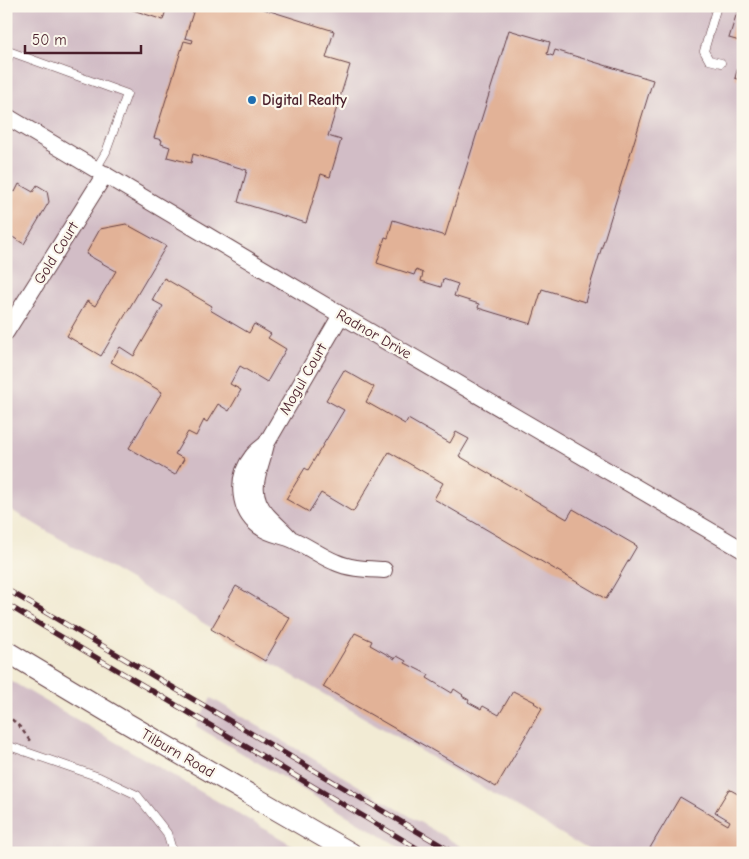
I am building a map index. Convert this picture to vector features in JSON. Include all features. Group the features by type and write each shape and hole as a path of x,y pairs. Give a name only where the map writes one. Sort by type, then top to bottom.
{"street":[{"name":"Radnor Drive","path":"6,116 743,550"},
{"name":"Gold Court","path":"6,332 100,171"},
{"name":"Mogul Court","path":"341,315 266,444 256,478 257,497 267,515 282,528 290,539 335,562 357,568 384,570"},
{"name":"Tilburn Road","path":"6,651 351,853"}],"lane":[{"path":"717,6 704,51 709,60 721,63"},
{"path":"6,63 11,52 127,94 100,171"},
{"path":"6,745 99,777 137,795 167,833 173,853"}],"path":[{"path":"6,714 21,728 41,757"}],"shaded area":[{"path":"6,6 743,6 743,853 594,853 6,507"},
{"path":"6,678 57,708 306,853 6,853"},
{"path":"211,698 472,853 410,853 196,726"}],"building":[{"path":"121,6 167,6 163,20"},
{"name":"Digital Realty","path":"195,6 254,6 334,31 326,58 350,65 328,136 341,140 330,177 321,174 306,223 238,202 247,170 193,154 191,163 167,157 170,147 161,144 162,140 154,138 184,41 192,43 193,40 185,38"},
{"path":"739,6 743,6 743,42 729,38"},
{"path":"509,30 550,42 547,54 553,56 555,50 653,80 585,302 542,289 531,324 478,308 479,304 454,296 458,284 443,279 441,287 421,281 423,273 416,270 414,275 377,263 385,237 388,238 393,220 445,236"},
{"path":"743,53 743,81 735,78"},
{"path":"19,184 33,192 37,185 47,191 49,202 24,244 6,233 6,187 15,192"},
{"path":"126,224 166,246 101,356 67,336 87,301 95,306 116,271 86,254 100,229"},
{"path":"164,278 212,306 210,310 249,333 254,324 271,334 268,338 286,349 267,382 240,366 230,384 241,390 229,411 218,404 207,422 204,420 196,436 188,432 175,454 184,459 175,475 129,448 162,392 111,362 120,347 134,356 163,306 152,300"},
{"path":"344,370 374,387 366,402 405,424 408,419 450,443 456,432 469,439 459,456 567,519 573,509 637,546 606,599 434,499 443,483 389,452 353,512 321,493 309,512 286,499 305,468 308,470 344,410 326,400"},
{"path":"236,586 290,618 265,661 211,629"},
{"path":"355,633 372,641 370,645 395,659 397,656 406,661 405,663 429,675 427,678 452,693 454,689 469,700 468,702 481,709 483,706 499,715 513,691 535,702 542,708 496,787 323,687"},
{"path":"729,789 743,797 743,853 647,853 680,797 728,825 730,821 715,812"}],"railway":[{"path":"6,589 454,853"},
{"path":"6,604 425,853"}],"place":[{"name":"Digital Realty","path":"252,100"}]}
